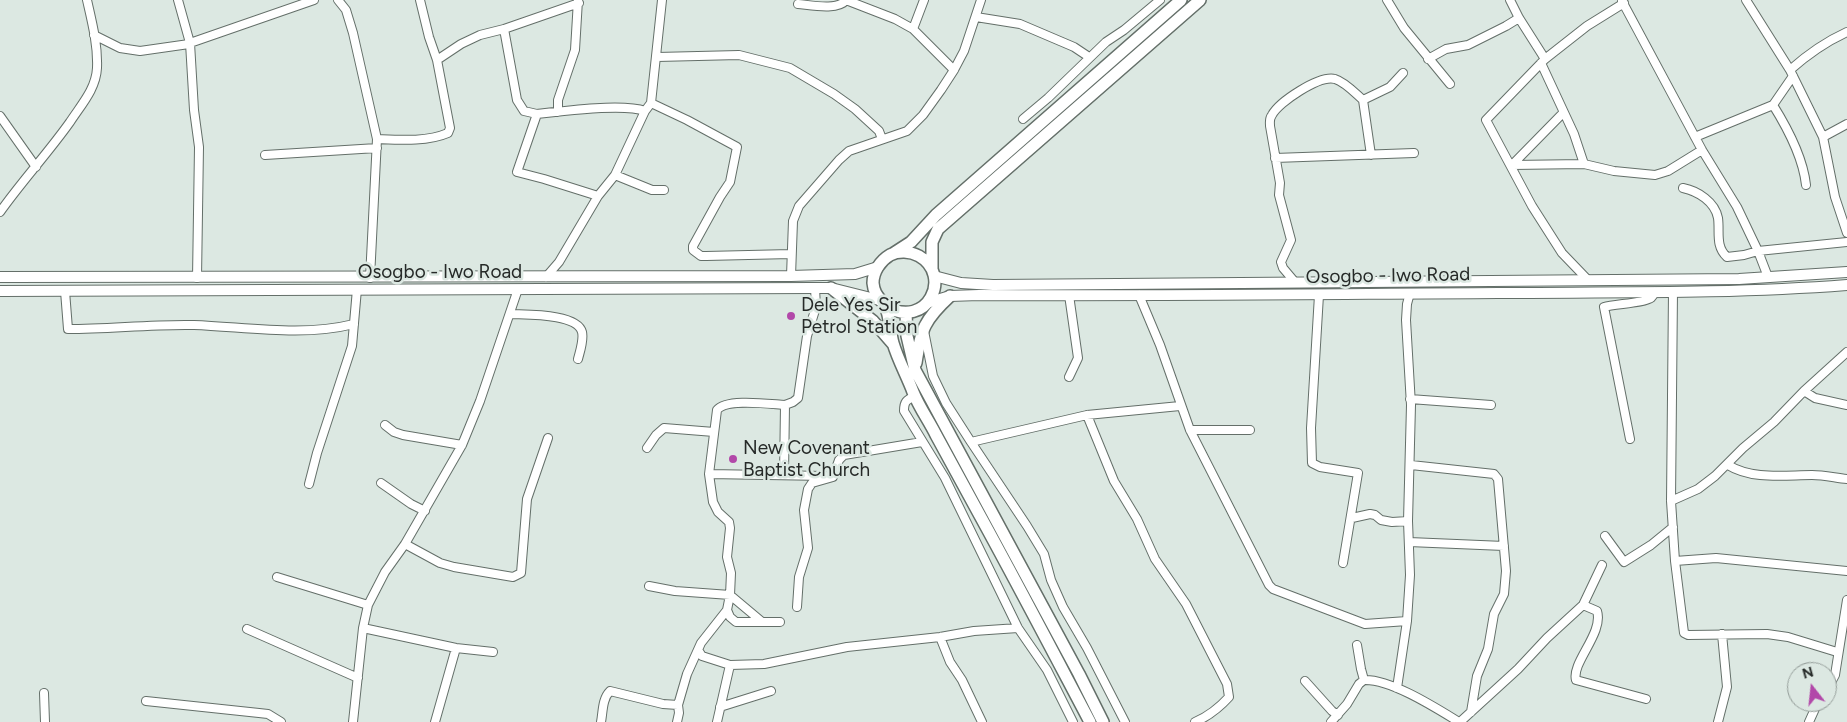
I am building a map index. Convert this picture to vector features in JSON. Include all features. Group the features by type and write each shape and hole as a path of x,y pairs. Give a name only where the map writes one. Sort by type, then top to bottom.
{"highway":[{"path":"1181,0 936,215 911,242 890,255 878,267 874,275 873,284 875,293 882,303 892,311 906,313 919,309 930,302 935,283 932,242 938,229 1200,0"},
{"path":"890,255 899,252 909,252 918,255 926,261 933,272"},
{"path":"831,288 872,321 894,345"},
{"path":"915,370 923,326 932,313 950,296"},
{"path":"882,303 894,345 915,396 1090,722"},
{"path":"906,313 907,336 915,370 1103,722"},
{"path":"1068,681 1079,674"}],"main road":[{"name":"Osogbo - Iwo Road","path":"0,278 750,277 855,274 878,267"},
{"name":"Osogbo - Iwo Road","path":"933,272 961,283 993,285 1768,277 1847,272"},
{"name":"Osogbo - Iwo Road","path":"930,302 950,296 1655,292 1804,289 1847,285"},
{"name":"Osogbo - Iwo Road","path":"0,291 831,288 882,303"}],"street":[{"path":"0,212 36,167 87,97 94,83 97,69 94,35 87,0"},
{"path":"178,0 190,44 194,110 200,147 197,278"},
{"path":"94,35 120,48 140,51 190,44 314,0"},
{"path":"338,0 346,10 353,33 377,139 370,278"},
{"path":"377,139 408,140 426,138 448,132 450,128 437,60 420,0"},
{"path":"546,277 559,262 598,196 615,175 651,103 662,0"},
{"path":"798,4 827,7 841,5 846,0 895,19 913,30 954,70"},
{"path":"913,30 924,0"},
{"path":"791,276 793,222 799,206 849,151 910,128 941,90 954,70 964,51 981,0"},
{"path":"1024,119 1106,42 1149,11 1160,0"},
{"path":"1389,0 1404,28 1450,84"},
{"path":"1510,0 1543,61 1563,113 1581,152 1584,164"},
{"path":"1746,0 1792,73 1823,137 1835,197 1847,233"},
{"path":"437,60 480,35 504,29 578,2 575,50 558,100 558,112"},
{"path":"1587,279 1562,253 1532,206 1512,165 1486,120 1543,61 1623,2 1702,150 1737,207 1768,277"},
{"path":"978,8 992,19"},
{"path":"976,17 1020,24 1074,47 1089,58"},
{"path":"1428,59 1446,49 1468,44 1519,18"},
{"path":"504,29 517,100 524,112 537,114 618,108 639,109 645,112"},
{"path":"1695,137 1773,105 1792,73 1808,54 1847,32"},
{"path":"657,57 739,55 790,68 834,94 855,110 879,131 882,139"},
{"path":"1363,100 1390,87 1403,73"},
{"path":"1294,281 1283,268 1281,262 1291,240 1279,195 1280,183 1270,118 1279,105 1292,96 1317,82 1325,79 1334,79 1346,85 1363,100 1371,154"},
{"path":"651,103 737,147 730,182 711,212 693,250 701,256 791,254"},
{"path":"1773,105 1790,134 1803,170 1806,185"},
{"path":"1512,165 1563,113"},
{"path":"537,114 517,172 598,196"},
{"path":"0,116 36,167"},
{"path":"1823,137 1847,124"},
{"path":"265,155 377,148"},
{"path":"1512,165 1584,164 1614,171 1655,175 1668,170 1702,150"},
{"path":"1275,158 1414,153"},
{"path":"615,175 652,190 664,190"},
{"path":"1683,188 1694,190 1706,198 1713,208 1718,218 1719,245 1727,257 1758,251 1847,242"},
{"path":"677,722 678,705 688,674 700,650 727,610 730,595 729,522 718,512 713,502 709,474 717,410 730,403 785,405 798,398 807,336 816,307 814,288"},
{"path":"309,484 317,453 352,346 358,289"},
{"path":"353,722 363,628 368,605 385,572 405,544 462,445 480,402 518,289"},
{"path":"65,291 68,329 192,325 314,330 354,324"},
{"path":"1674,291 1671,501 1675,562 1684,633 1767,634 1788,637 1837,652"},
{"path":"1630,439 1604,307 1650,299 1655,292"},
{"path":"1397,688 1407,621 1410,576 1408,522 1410,398 1406,320 1410,293"},
{"path":"1139,295 1160,345 1190,430 1269,585 1273,589 1365,624 1407,621"},
{"path":"1319,295 1311,428 1312,463 1320,467 1358,473 1343,563"},
{"path":"1069,296 1078,358 1069,378"},
{"path":"510,314 558,318 576,324 582,329 583,335 578,358"},
{"path":"923,326 933,376 946,403 1044,554 1050,580 1063,607 1087,648 1125,722"},
{"path":"1671,501 1698,488 1728,464 1847,352"},
{"path":"1804,391 1815,398 1847,405"},
{"path":"915,396 907,399 904,403 904,411 945,478 1018,628 1046,670 1073,722"},
{"path":"1410,398 1491,405"},
{"path":"784,475 785,405"},
{"path":"971,442 1087,415 1180,406"},
{"path":"1087,415 1114,480 1136,519 1155,559 1186,604 1227,684 1228,697 1219,708 1195,722"},
{"path":"385,425 403,436 462,445"},
{"path":"648,448 656,435 664,428 714,432"},
{"path":"1190,430 1250,430"},
{"path":"405,544 440,563 454,567 513,577 521,573 527,499 548,438"},
{"path":"833,477 839,460 844,455 922,442"},
{"path":"1728,464 1739,471 1756,474 1815,475 1847,479"},
{"path":"1410,465 1497,476 1506,571 1504,594 1494,614 1488,649 1477,676 1471,712"},
{"path":"709,474 833,477"},
{"path":"797,607 799,577 808,548 804,510 808,489 812,483 833,477"},
{"path":"380,483 425,511"},
{"path":"1352,518 1370,514 1375,515 1381,520 1408,522"},
{"path":"1605,536 1624,562 1651,545 1673,527"},
{"path":"1409,542 1504,546"},
{"path":"1675,562 1716,558 1847,571"},
{"path":"1331,722 1347,704 1359,684 1364,680 1371,680 1397,688 1460,722 1518,669 1547,638 1584,604 1602,565"},
{"path":"996,583 1012,574"},
{"path":"277,577 368,605"},
{"path":"649,586 675,591 730,595 761,621"},
{"path":"1836,662 1847,600"},
{"path":"1584,604 1597,611 1598,616 1594,632 1578,667 1575,676 1576,680 1646,699"},
{"path":"727,610 730,617 736,622 780,622"},
{"path":"363,628 456,648 493,652"},
{"path":"700,650 730,664 764,664 847,647 940,637 974,631 1018,628"},
{"path":"247,629 358,678"},
{"path":"1718,722 1727,687 1722,634"},
{"path":"940,637 950,662 962,680 982,722"},
{"path":"1357,645 1364,680"},
{"path":"435,722 456,648"},
{"path":"717,722 730,664"},
{"path":"1305,680 1332,711 1338,715"},
{"path":"720,707 771,690"},
{"path":"601,722 604,702 610,691 664,704 678,705"},
{"path":"44,693 45,722"},
{"path":"146,701 268,714 282,722"}],"place":[{"name":"Dele Yes Sir Petrol Station","path":"791,316"},
{"name":"New Covenant Baptist Church","path":"733,459"}]}
